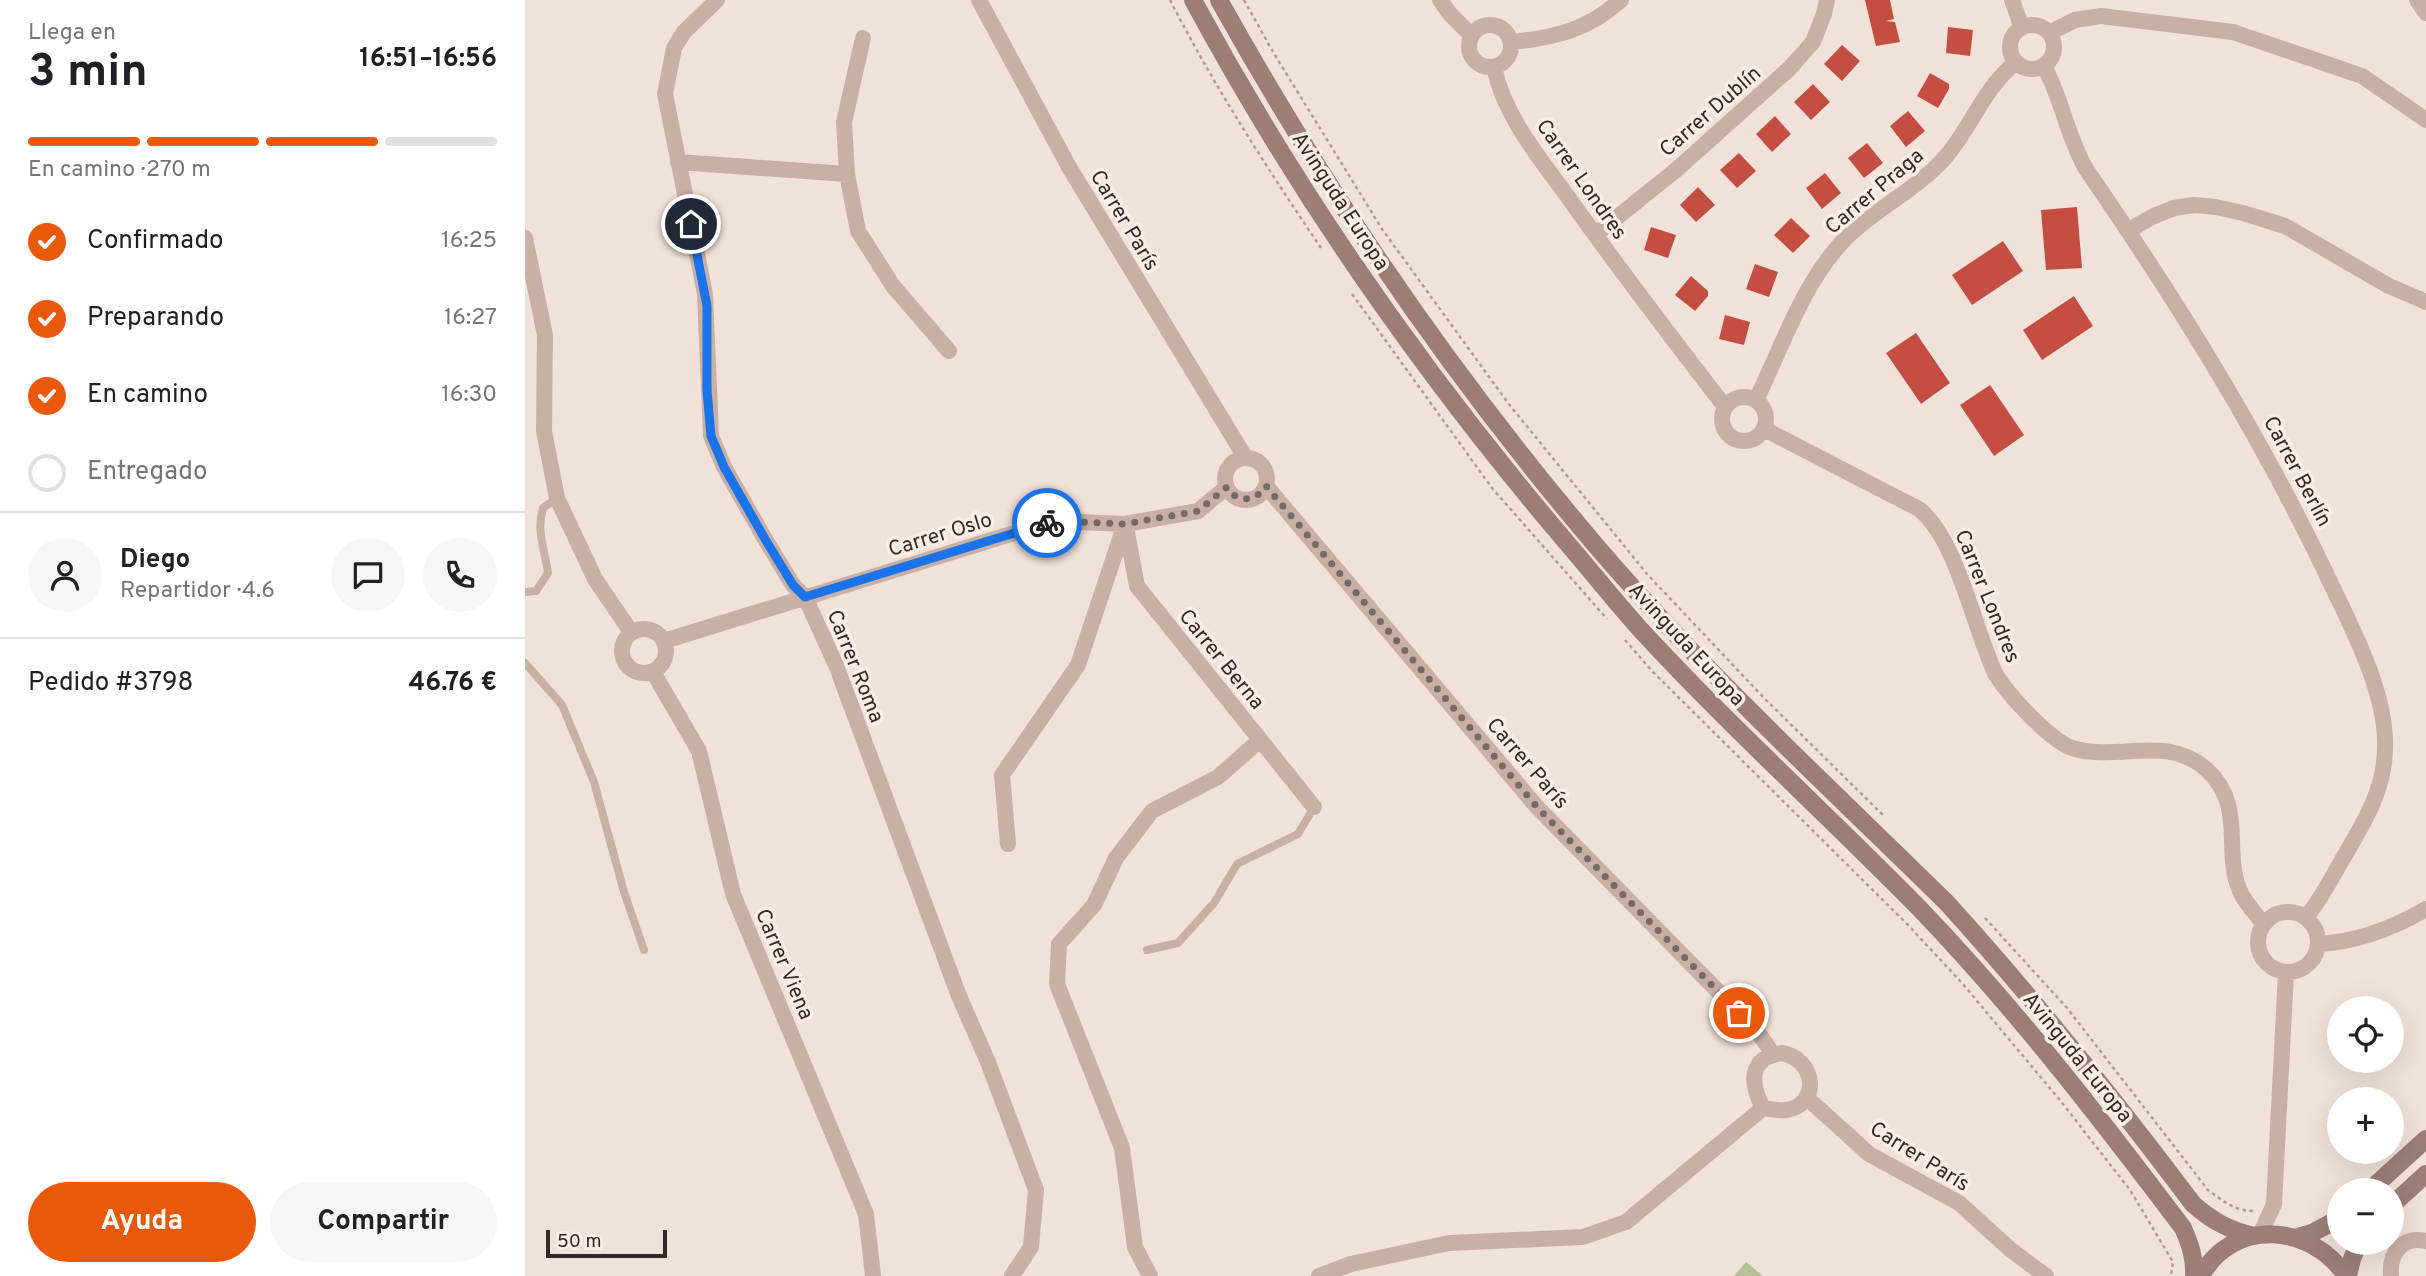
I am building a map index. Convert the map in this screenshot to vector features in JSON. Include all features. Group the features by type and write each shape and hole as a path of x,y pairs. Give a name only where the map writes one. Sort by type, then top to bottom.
{"main road":[{"name":"Avinguda Europa","path":"1193,0 1273,138 1329,226 1428,369 1501,466 1665,656 1752,746 1920,909 2014,1013 2183,1228 2195,1265 2194,1276"},
{"name":"Avinguda Europa","path":"1220,0 1322,174 1452,362 1519,451 1599,548 1720,681 1972,930 2064,1038 2193,1205 2230,1230 2257,1236"},
{"path":"1665,656 1682,640"},
{"path":"2383,1178 2426,1139"},
{"path":"2404,1194 2426,1174"},
{"path":"2298,1237 2327,1225"},
{"path":"2201,1276 2217,1256 2234,1244 2257,1236 2276,1234 2298,1237 2327,1252 2347,1276"},
{"path":"2347,1276 2354,1255"}],"street":[{"name":"Carrer Roma","path":"717,0 684,32 674,48 665,94 707,306 707,390 711,436 724,467 758,527 793,585 805,597 835,665 954,984 988,1062 1036,1190 1031,1247 1012,1276"},
{"name":"Carrer París","path":"979,0 1069,167 1245,457"},
{"path":"1440,0 1472,36"},
{"path":"1511,42 1544,39 1574,31 1598,19 1621,0"},
{"name":"Carrer Dublín","path":"1595,235 1676,170 1789,69 1813,42 1827,0"},
{"path":"2012,0 2022,28"},
{"path":"2417,0 2426,13"},
{"path":"2049,33 2075,20 2101,16 2233,32 2362,76 2426,120"},
{"path":"1492,25 1504,31 1511,42 1509,55 1500,65 1494,67 1480,65 1474,61 1469,48 1472,36 1478,29 1492,25"},
{"path":"2039,26 2049,33 2054,48 2053,55 2044,66 2031,69 2016,62 2010,50 2011,43 2013,36 2022,28 2039,26"},
{"path":"863,38 844,122 847,174 858,231 893,286 949,351"},
{"name":"Carrer Praga","path":"1756,400 1799,307 1836,250 1854,231 1916,185 1944,159 1992,86 2016,62"},
{"name":"Carrer Berlín","path":"2044,66 2053,83 2078,156 2199,338 2284,488 2347,619 2381,709 2385,726 2385,761 2374,802 2322,895 2306,918"},
{"name":"Carrer Londres","path":"1494,67 1503,98 1515,120 1595,235 1725,407"},
{"path":"678,162 847,174"},
{"path":"2129,230 2174,208 2194,205 2243,213 2285,226 2389,286 2426,302"},
{"path":"525,238 545,335 544,431 557,498 595,579 631,632"},
{"path":"1737,398 1756,400 1766,413 1764,429 1748,441 1734,439 1728,434 1722,421 1725,407 1737,398"},
{"name":"Carrer Londres","path":"1764,429 1919,509 1931,519 1947,544 1996,676 2006,691 2052,736 2073,748 2088,751 2162,749 2187,757 2207,769 2222,788 2230,810 2238,887 2264,924"},
{"path":"1245,457 1258,461 1267,472 1266,486 1257,497 1243,500 1231,493 1227,487 1225,481 1228,468 1245,457"},
{"name":"Carrer París","path":"1266,486 1537,807 1757,1031 1773,1054"},
{"name":"Carrer Oslo","path":"664,641 1053,521 1125,524 1198,511 1227,487"},
{"path":"1009,844 1002,775 1079,665 1125,524"},
{"name":"Carrer Berna","path":"1125,524 1137,586 1314,807"},
{"path":"646,628 664,641 666,655 659,668 653,672 638,673 626,665 622,658 622,644 631,632 646,628"},
{"name":"Carrer Viena","path":"653,672 699,751 733,894 866,1214 873,1276"},
{"path":"1150,1276 1135,1247 1122,1148 1057,984 1059,944 1094,905 1116,858 1152,811 1218,776 1260,740"},
{"path":"2318,944 2344,942 2376,933 2402,923 2426,909"},
{"path":"2282,912 2292,912 2306,918 2316,929 2318,944 2314,959 2298,971 2286,973 2269,967 2262,959 2257,940 2264,924 2282,912"},
{"path":"2257,1236 2274,1204 2286,973"},
{"path":"1319,1276 1351,1264 1448,1243 1583,1237 1626,1222 1763,1108 1784,1110 1799,1104 1805,1097 1810,1080 1801,1060 1792,1055 1773,1054 1760,1063 1755,1071 1753,1085 1763,1108"},
{"name":"Carrer París","path":"1805,1097 1869,1154 1959,1203 2011,1250 2046,1276"},
{"path":"2391,1276 2391,1259 2398,1247 2412,1240 2426,1241"}],"lane":[{"path":"525,592 536,591 548,573 538,527 543,508 557,498"},
{"path":"525,663 562,705 590,771 624,892 644,950"},
{"path":"1147,950 1178,943 1214,903 1237,864 1298,834 1314,807"}],"path":[{"path":"1244,0 1382,229 1508,402 1647,574 1765,699 1889,821"},
{"path":"1982,915 2067,1008 2208,1190 2226,1204 2244,1211 2254,1211 2260,1203 2274,1204"}],"green space":[{"path":"1746,1262 1763,1276 1734,1276"}],"building":[{"path":"1865,0 1890,0 1894,19 1886,21 1895,22 1900,42 1876,46"},
{"path":"1948,27 1973,30 1970,56 1946,53"},
{"path":"1842,45 1860,61 1842,81 1824,64"},
{"path":"1930,73 1949,84 1938,108 1917,96"},
{"path":"1813,84 1830,102 1811,120 1794,102"},
{"path":"1908,111 1925,131 1906,147 1890,126"},
{"path":"1775,116 1791,134 1772,152 1756,134"},
{"path":"1867,143 1883,163 1864,178 1848,158"},
{"path":"1739,153 1756,171 1737,188 1720,170"},
{"path":"1825,173 1841,193 1822,209 1806,188"},
{"path":"1698,187 1715,205 1696,222 1680,205"},
{"path":"2077,207 2082,268 2046,270 2041,210"},
{"path":"1791,218 1810,236 1793,253 1774,235"},
{"path":"1651,227 1676,235 1668,258 1644,250"},
{"path":"2003,241 2023,271 1972,305 1952,275"},
{"path":"1755,264 1778,272 1769,297 1746,289"},
{"path":"1691,276 1708,291 1708,296 1695,311 1675,295"},
{"path":"2074,296 2093,326 2042,360 2023,330"},
{"path":"1725,315 1750,322 1744,345 1719,339"},
{"path":"1916,333 1950,383 1921,404 1886,353"},
{"path":"1990,385 2024,435 1994,456 1960,405"}],"way so far":[{"path":"1047,523 1125,524 1198,511 1227,487 1237,498 1243,500 1257,497 1266,486 1537,807 1739,1013"}],"route":[{"path":"691,224 707,306 707,390 711,436 724,467 765,539 793,585 805,597 1047,523"}]}
